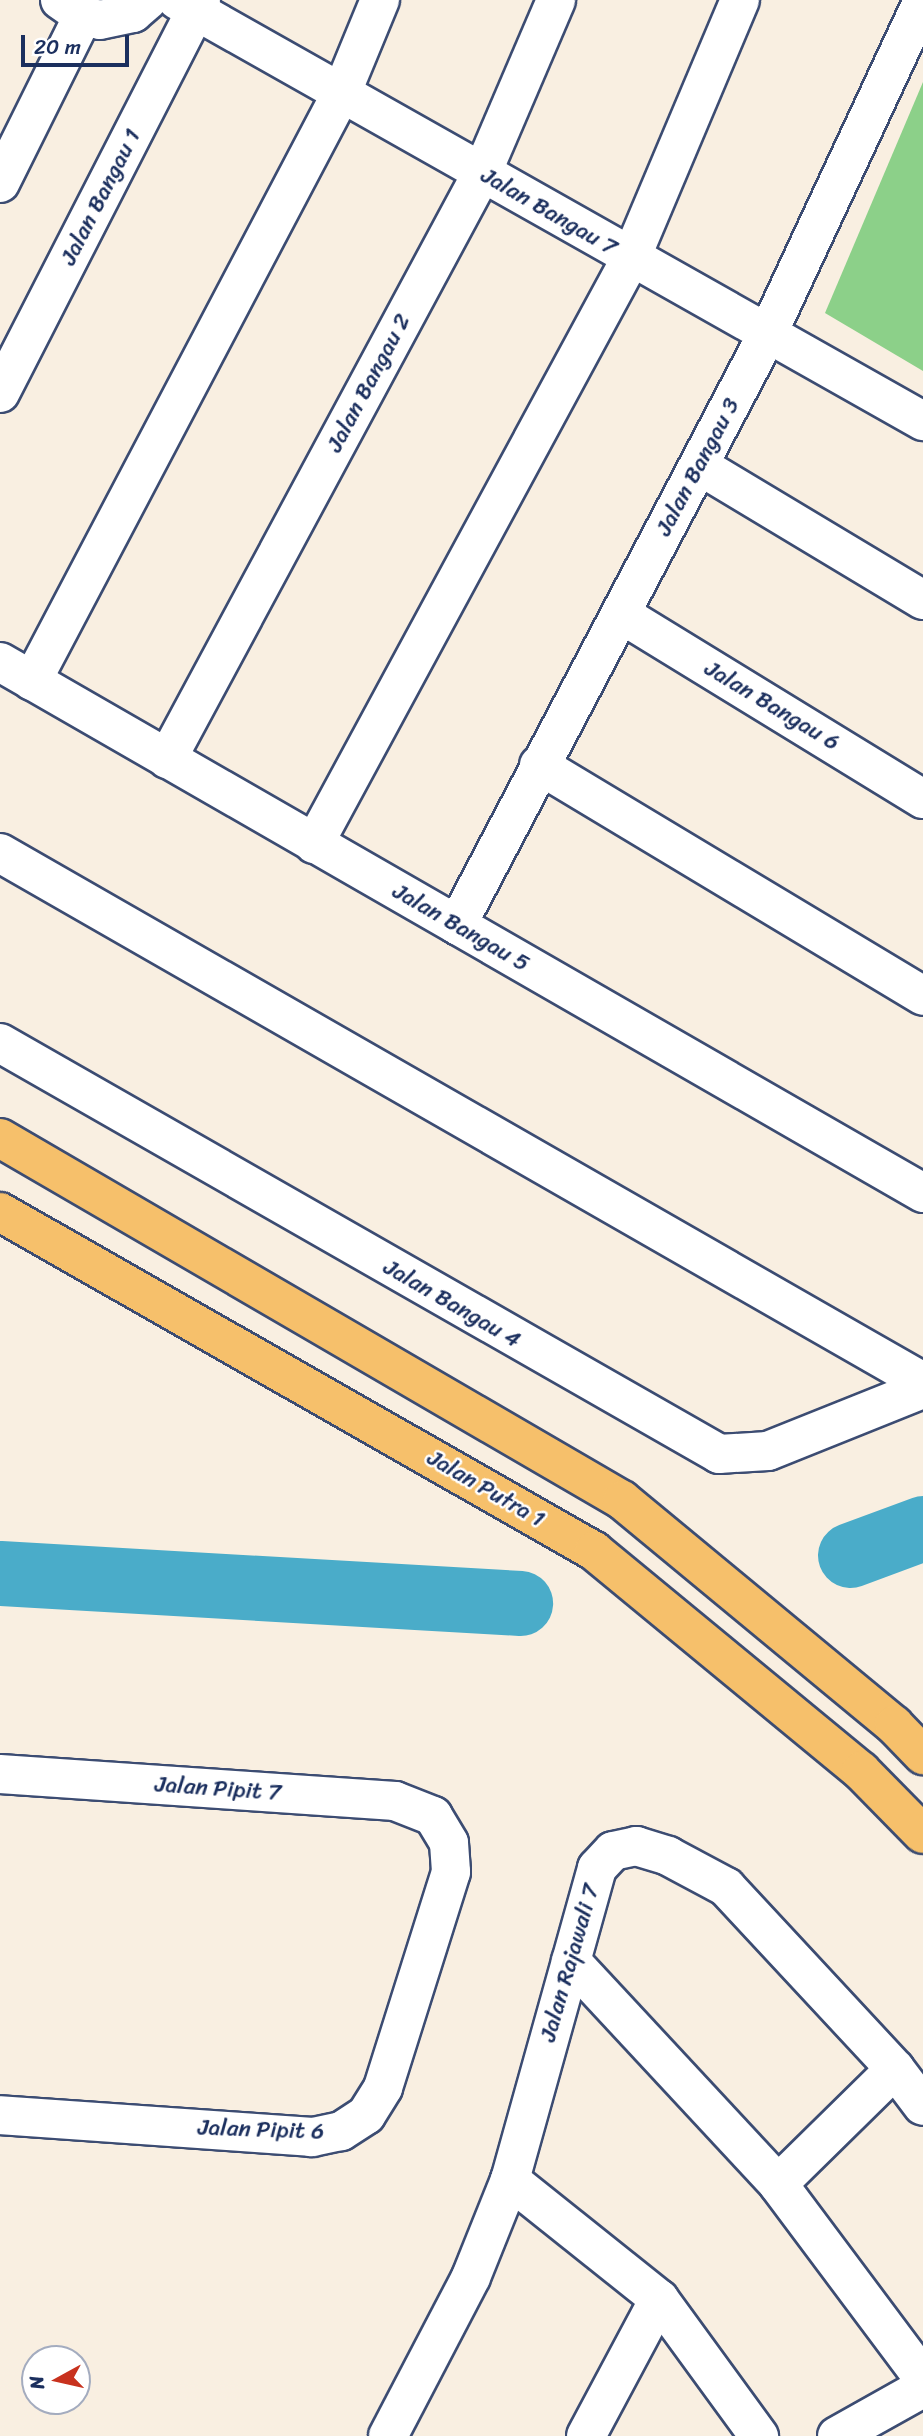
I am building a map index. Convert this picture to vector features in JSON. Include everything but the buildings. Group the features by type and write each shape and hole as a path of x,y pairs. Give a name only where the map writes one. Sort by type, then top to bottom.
{"main road":[{"path":"0,1138 622,1500 894,1725 923,1755"},
{"name":"Jalan Putra 1","path":"0,1212 594,1551 861,1771 923,1834"}],"street":[{"path":"0,183 72,8 117,19 148,0"},
{"path":"16,671 342,92 380,0"},
{"name":"Jalan Bangau 2","path":"167,759 482,173 556,0"},
{"path":"314,844 631,258 740,0"},
{"name":"Jalan Bangau 3","path":"457,925 768,333 923,0"},
{"name":"Jalan Bangau 7","path":"191,4 631,258 923,421"},
{"name":"Jalan Bangau 1","path":"0,393 191,4"},
{"path":"700,466 923,600"},
{"name":"Jalan Bangau 6","path":"621,614 923,799"},
{"name":"Jalan Bangau 5","path":"16,671 923,1194"},
{"path":"539,765 923,996"},
{"path":"0,853 923,1382"},
{"name":"Jalan Bangau 4","path":"0,1043 719,1454 768,1451 923,1389"},
{"name":"Jalan Pipit 7","path":"0,1774 395,1801 433,1816"},
{"name":"Jalan Pipit 6","path":"0,2115 312,2137 341,2132 366,2115 383,2088 451,1872 449,1843 433,1816"},
{"name":"Jalan Rajawali 7","path":"388,2436 471,2277 510,2180 597,1868 613,1851 636,1846 668,1856 726,1887 895,2069 923,2106"},
{"path":"571,1961 778,2184 923,2378"},
{"path":"778,2184 895,2069"},
{"path":"510,2180 659,2299 759,2436"},
{"path":"586,2436 659,2299"},
{"path":"837,2436 923,2388"}],"green space":[{"path":"923,82 923,371 825,313"}],"waterway":[{"path":"850,1555 923,1528"},
{"path":"0,1573 520,1603"}]}
